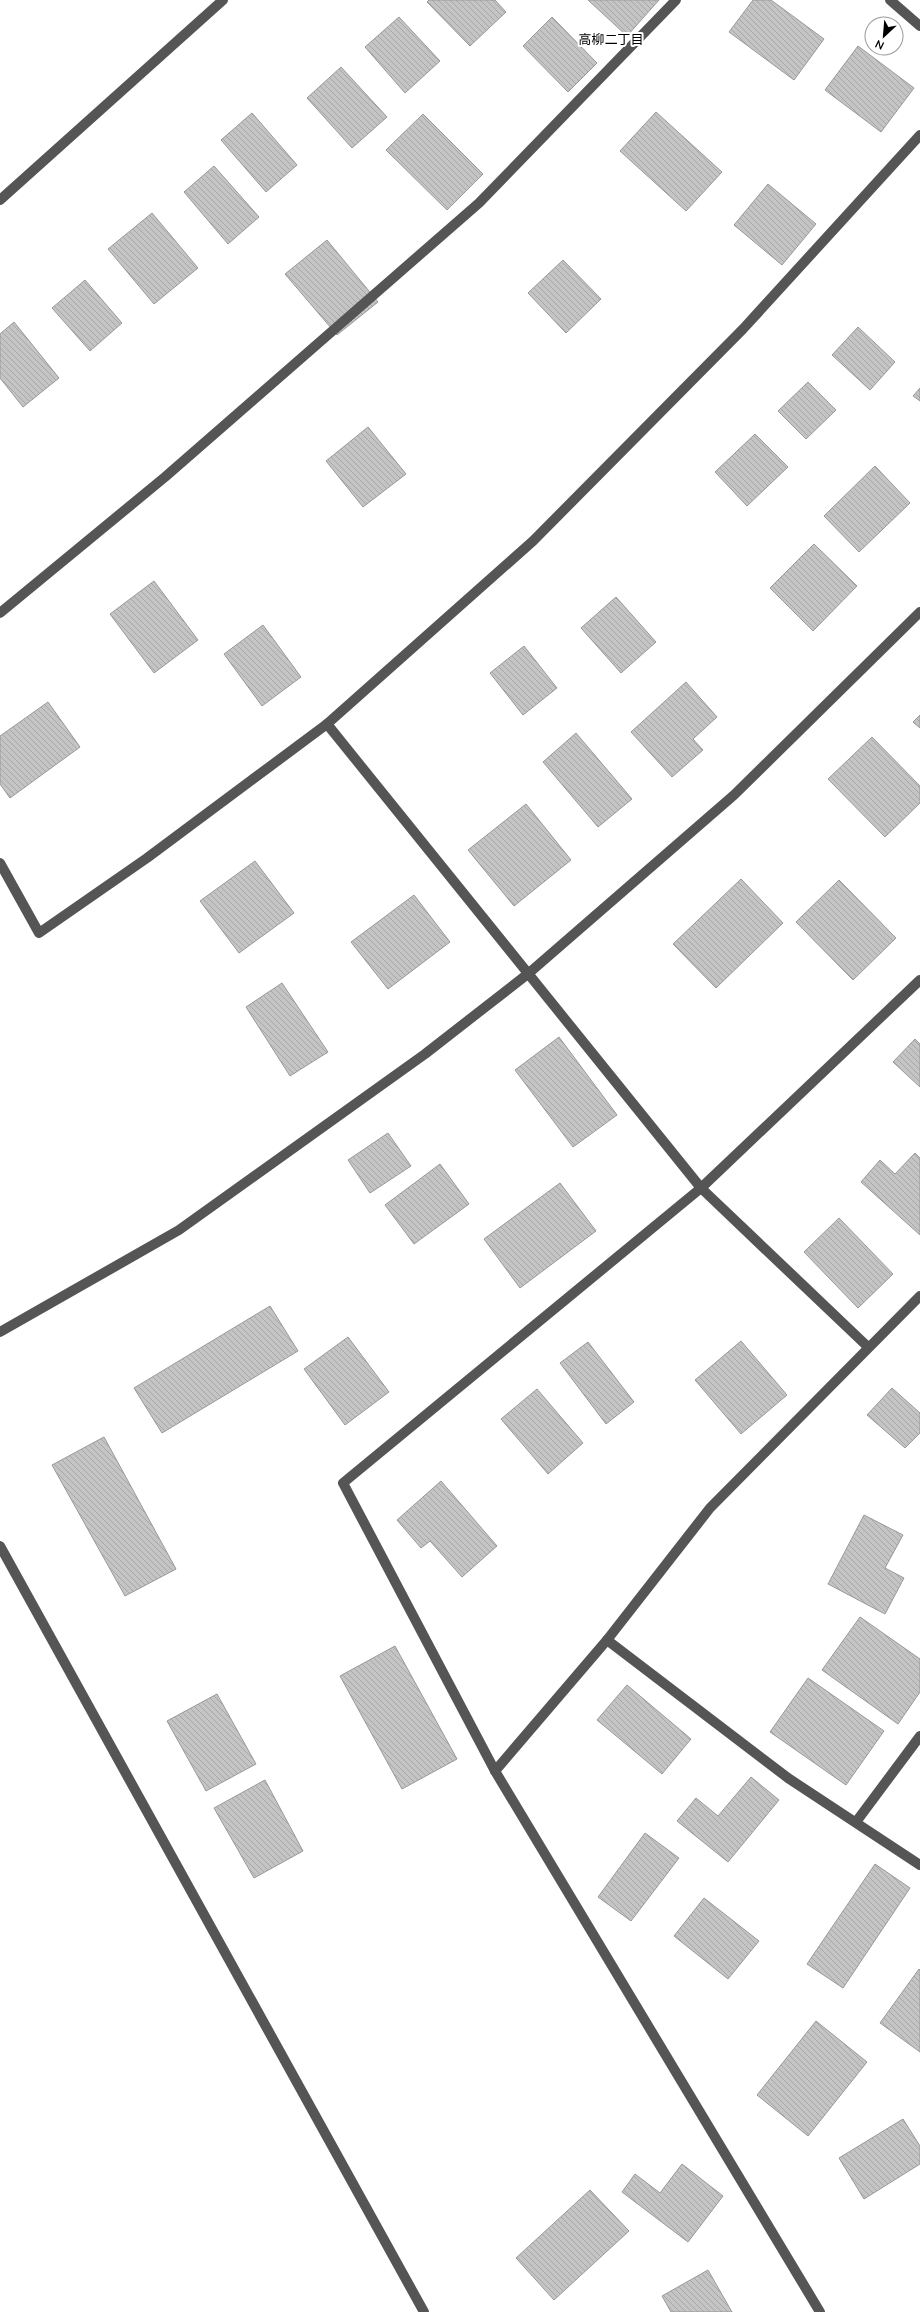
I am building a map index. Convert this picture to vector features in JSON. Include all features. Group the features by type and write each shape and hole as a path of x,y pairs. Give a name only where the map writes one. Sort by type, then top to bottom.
{"street":[{"path":"0,200 223,0"},
{"path":"0,613 165,477 479,204 676,0"},
{"path":"890,0 920,26"},
{"path":"0,863 39,933 147,858 327,724 533,541 743,329 920,135"},
{"path":"0,1332 178,1230 425,1054 529,973 734,795 920,612"},
{"path":"327,724 701,1188 868,1347"},
{"path":"820,2312 495,1770 343,1483 701,1188 920,980"},
{"path":"495,1770 607,1640 710,1508 920,1296"},
{"path":"0,1546 424,2312"},
{"path":"607,1640 788,1778 920,1865"},
{"path":"856,1822 920,1736"}],"building":[{"path":"429,0 495,0 506,12 470,46 427,2"},
{"path":"588,0 659,0 627,36"},
{"path":"753,0 771,0 824,39 794,80 729,32"},
{"path":"399,17 440,61 405,93 365,47"},
{"path":"552,17 597,63 568,92 523,46"},
{"path":"858,46 864,50 864,56 871,56 914,88 881,132 825,90"},
{"path":"341,67 387,117 352,148 307,98"},
{"path":"656,112 722,172 686,211 620,151"},
{"path":"252,113 297,165 266,192 221,140"},
{"path":"423,114 483,174 447,210 386,150"},
{"path":"214,166 259,217 228,244 184,192"},
{"path":"768,184 816,224 782,265 734,225"},
{"path":"152,213 198,268 154,304 108,249"},
{"path":"327,240 378,302 337,335 285,274"},
{"path":"563,260 601,299 566,333 528,293"},
{"path":"85,280 122,323 90,351 52,308"},
{"path":"14,322 59,378 23,407 0,378 0,334"},
{"path":"858,327 895,362 870,390 832,355"},
{"path":"808,382 836,410 806,439 778,411"},
{"path":"920,388 920,401 913,396"},
{"path":"368,427 406,474 363,507 326,461"},
{"path":"755,434 788,467 747,506 715,472"},
{"path":"875,466 910,503 859,552 824,516"},
{"path":"814,544 857,586 813,631 770,588"},
{"path":"154,581 198,640 154,673 110,614"},
{"path":"616,597 656,642 621,673 581,628"},
{"path":"263,625 301,677 262,706 224,654"},
{"path":"524,646 557,688 523,715 490,673"},
{"path":"686,682 717,717 693,739 703,750 672,777 631,732"},
{"path":"48,702 80,747 10,798 0,784 0,736"},
{"path":"920,715 920,728 913,722"},
{"path":"576,733 632,799 598,827 543,762"},
{"path":"872,737 920,786 920,803 885,837 828,779"},
{"path":"526,804 571,860 514,906 468,850"},
{"path":"255,861 294,913 239,953 200,901"},
{"path":"741,879 783,923 716,988 673,944"},
{"path":"839,880 896,938 853,980 796,922"},
{"path":"414,895 450,942 388,989 351,942"},
{"path":"282,983 328,1052 290,1076 246,1007"},
{"path":"559,1037 617,1115 573,1147 515,1070"},
{"path":"915,1039 920,1044 920,1087 893,1062"},
{"path":"388,1133 411,1166 370,1193 348,1160"},
{"path":"915,1153 920,1158 920,1235 861,1182 880,1160 895,1174"},
{"path":"440,1164 469,1204 414,1244 385,1205"},
{"path":"560,1183 596,1231 520,1288 484,1239"},
{"path":"839,1218 893,1274 858,1308 804,1252"},
{"path":"270,1306 298,1351 162,1433 134,1388"},
{"path":"348,1337 389,1392 345,1425 304,1369"},
{"path":"741,1341 787,1395 741,1434 695,1380"},
{"path":"588,1342 634,1402 606,1424 560,1363"},
{"path":"892,1388 920,1413 920,1433 905,1448 867,1415"},
{"path":"537,1389 583,1443 548,1474 501,1419"},
{"path":"104,1437 176,1569 125,1596 52,1465"},
{"path":"441,1481 497,1546 462,1577 430,1541 421,1548 397,1520"},
{"path":"864,1515 903,1535 885,1568 904,1578 885,1614 828,1584"},
{"path":"860,1617 920,1659 920,1692 898,1724 822,1670"},
{"path":"395,1646 457,1759 402,1789 340,1676"},
{"path":"808,1678 884,1731 846,1785 770,1732"},
{"path":"627,1685 691,1739 662,1774 597,1720"},
{"path":"217,1694 256,1764 206,1791 167,1721"},
{"path":"751,1777 779,1800 728,1862 677,1821 696,1798 718,1816"},
{"path":"265,1780 303,1851 254,1878 214,1808"},
{"path":"645,1833 679,1858 631,1921 598,1897"},
{"path":"875,1864 910,1888 843,1988 807,1964"},
{"path":"704,1898 759,1941 728,1979 674,1936"},
{"path":"919,1969 920,1970 920,2052 880,2023"},
{"path":"816,2021 867,2062 808,2136 757,2095"},
{"path":"903,2119 920,2146 920,2164 864,2199 839,2158"},
{"path":"682,2164 723,2196 688,2242 622,2192 635,2174 660,2193"},
{"path":"590,2190 629,2231 554,2300 516,2258"},
{"path":"708,2270 732,2312 671,2312 662,2296"}],"district":[{"name":"高柳二丁目","path":"611,39"}]}
